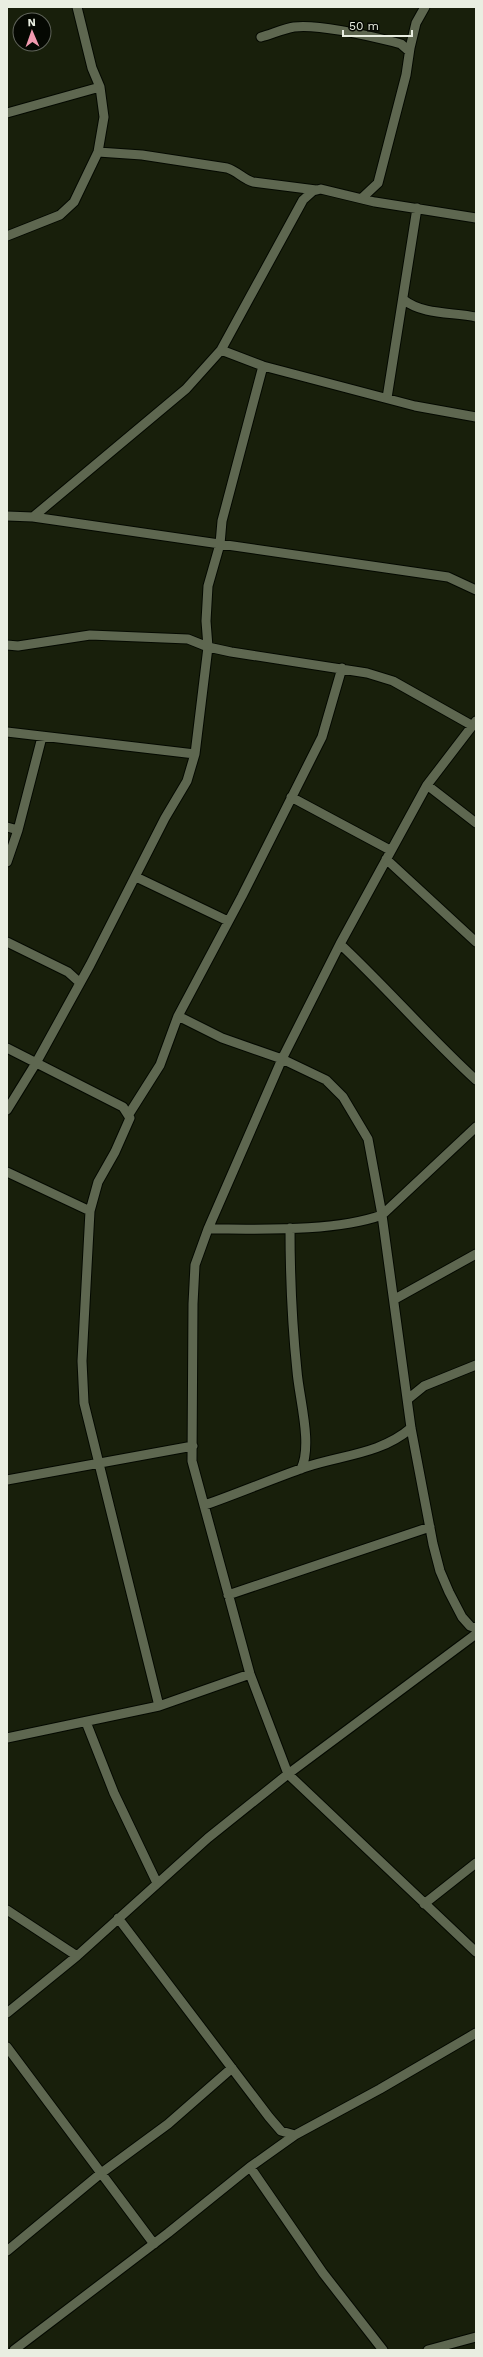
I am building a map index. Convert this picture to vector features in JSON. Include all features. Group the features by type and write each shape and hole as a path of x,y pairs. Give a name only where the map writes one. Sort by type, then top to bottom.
{"street":[{"path":"7,236 60,215 74,202 98,152 104,117 100,87 92,68 77,7"},
{"path":"362,198 378,183 406,75 409,51 416,23 425,7"},
{"path":"262,38 286,29 300,27 340,31 394,42 401,44 409,51"},
{"path":"7,113 100,87"},
{"path":"98,152 142,155 227,168 235,170 246,180 253,182 316,190 337,191 362,198 476,217"},
{"path":"33,517 186,389 221,350 303,200 316,190"},
{"path":"387,398 404,300 404,282 417,208"},
{"path":"404,300 412,306 423,309 476,317"},
{"path":"221,350 263,366 444,413 476,417"},
{"path":"7,1110 36,1063 79,982 90,965 187,781 195,754 208,647 206,621 208,586 220,544 222,521 263,366"},
{"path":"50,520 51,502"},
{"path":"7,516 33,517 448,577 476,590"},
{"path":"7,645 18,646 65,638 110,635 188,639 208,647 342,668 393,681 474,724 427,785 340,944 282,1059 208,1229 195,1265 193,1304 192,1461 250,1674 288,1774 476,1952"},
{"path":"159,1706 84,1403 82,1361 90,1211 98,1182 125,1132 130,1118 129,1114 160,1065 178,1016 322,737 342,668"},
{"path":"7,732 195,754"},
{"path":"7,862 18,830 42,737"},
{"path":"427,785 476,823"},
{"path":"291,797 388,855 476,942"},
{"path":"7,827 18,830"},
{"path":"136,877 228,920"},
{"path":"7,942 68,972 79,982"},
{"path":"340,944 380,981 446,1053 476,1080"},
{"path":"178,1016 222,1038 282,1059 326,1080 343,1096 368,1139 382,1215 411,1428 430,1527 440,1571 449,1592 462,1617 470,1626 476,1628"},
{"path":"7,1048 123,1107 129,1114"},
{"path":"208,1229 290,1228 366,1221 382,1215 476,1127"},
{"path":"7,1172 90,1211"},
{"path":"290,1228 297,1370 306,1447 305,1461 301,1470"},
{"path":"394,1299 476,1254"},
{"path":"408,1399 424,1386 476,1365"},
{"path":"205,1505 301,1470 377,1448 394,1441 411,1428"},
{"path":"7,1480 98,1462 193,1446"},
{"path":"228,1595 430,1527"},
{"path":"7,2013 77,1956 208,1838 288,1774 476,1634"},
{"path":"7,1738 159,1706 250,1674"},
{"path":"86,1722 114,1793 157,1883"},
{"path":"424,1904 476,1863"},
{"path":"7,1910 77,1956"},
{"path":"118,1918 281,2131 296,2135"},
{"path":"14,2350 154,2244 250,2167 296,2135 380,2089 476,2033"},
{"path":"7,2047 100,2174 154,2244"},
{"path":"7,2251 100,2174 168,2124 232,2068"},
{"path":"250,2167 323,2273 383,2350"},
{"path":"428,2350 476,2337"}]}
